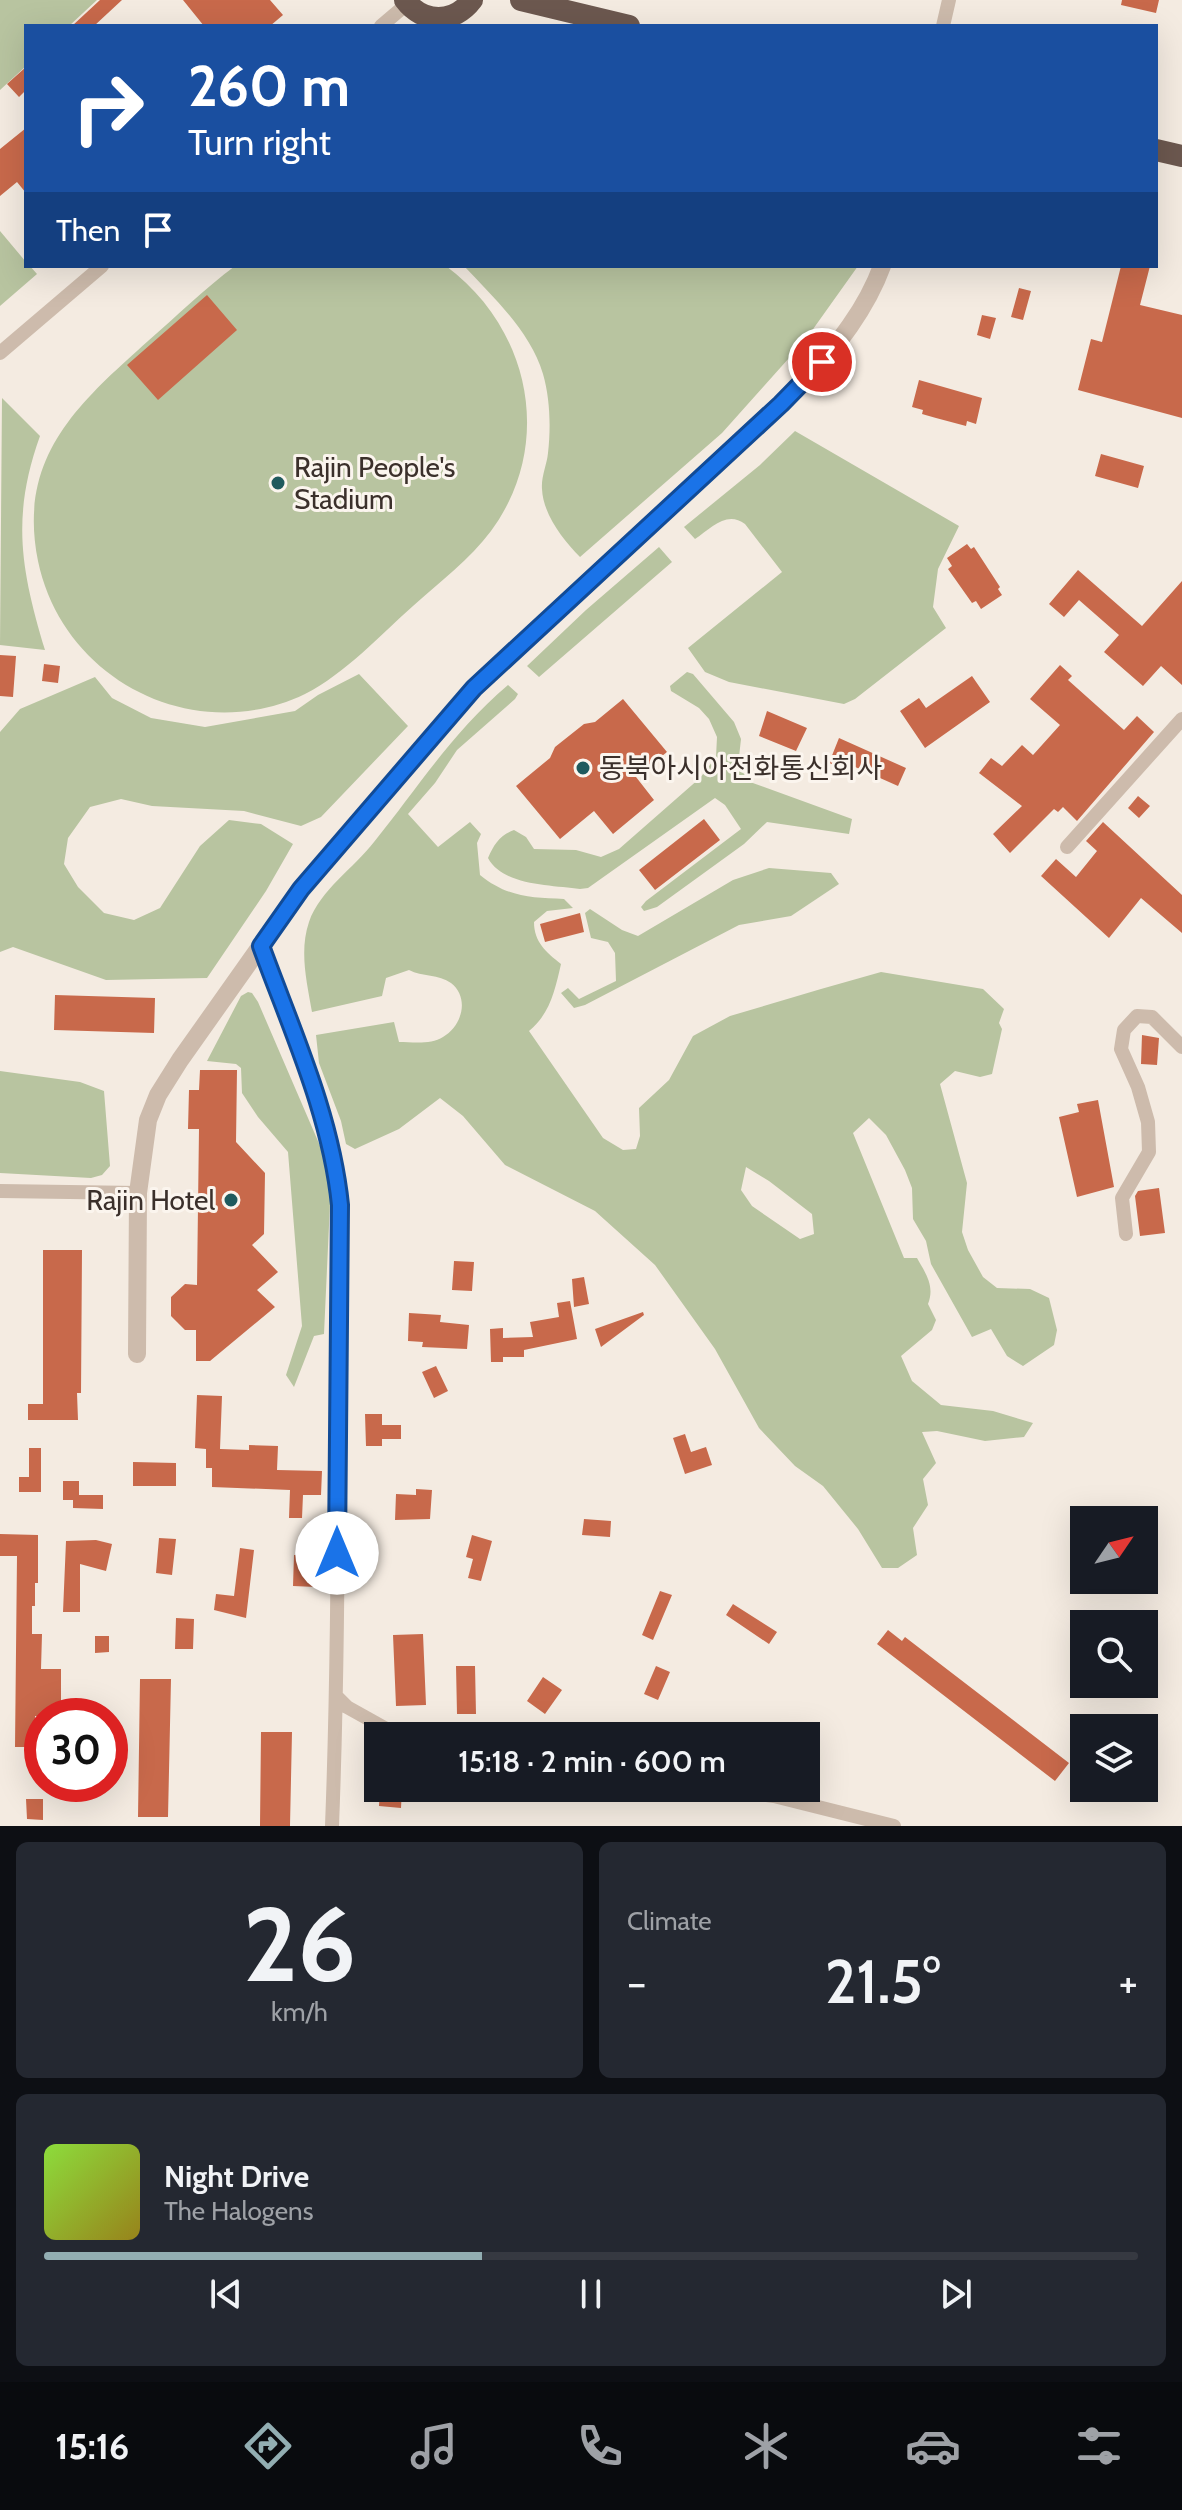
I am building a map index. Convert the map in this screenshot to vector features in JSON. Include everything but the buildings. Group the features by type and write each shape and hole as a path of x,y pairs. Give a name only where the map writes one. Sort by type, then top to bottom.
{"highway":[{"path":"406,2 423,15 442,19 460,12 472,0"},
{"path":"521,0 621,24"},
{"path":"1158,150 1182,156"}],"street":[{"path":"943,24 949,0"},
{"path":"383,24 406,2"},
{"path":"0,353 100,268"},
{"path":"137,1354 138,1193 148,1120 158,1095 301,889 474,688 807,379 838,345 859,313 881,268"},
{"path":"1067,847 1182,719"},
{"path":"261,946 322,1114 335,1160 340,1205 337,1697 332,1826"},
{"path":"1126,1234 1122,1198 1149,1152 1148,1122 1138,1087 1121,1049 1124,1030 1137,1016 1152,1017 1182,1047"},
{"path":"0,1191 138,1193"},
{"path":"337,1697 347,1707 374,1722"},
{"path":"798,1802 894,1826"}],"green space":[{"path":"0,0 97,0 71,24 24,24 24,68 0,90"},
{"path":"0,231 24,260 24,268 32,268 37,274 0,306"},
{"name":"Rajin People's Stadium","path":"232,268 448,268 475,292 497,321 514,354 524,389 527,425 523,462 511,497 483,541 334,676 305,694 263,708 220,712 179,707 140,692 104,670 75,640 52,603 38,561 34,524 36,492 45,462 59,436 98,387"},
{"path":"466,268 857,268 806,339 722,433 580,557 555,526 543,498 549,433 545,383 537,358 510,316"},
{"path":"2,398 40,436 25,492 23,543 30,594 45,650 0,645"},
{"path":"795,431 959,526 938,569 933,607 946,628 855,699 844,704 729,682 705,672 688,648 782,572 745,524 738,520 719,522 695,539 684,527 760,465"},
{"path":"659,547 672,562 539,677 527,666 586,610"},
{"path":"687,672 693,674 734,722 741,739 738,766 750,782 852,819 849,834 767,822 744,844 657,907 644,911 641,907 646,901 741,829 725,805 715,798 588,888 542,885 516,879 495,867 488,858 490,853 501,837 514,830 526,837 534,849 576,850 601,857 619,849 700,778 716,757 717,737 709,719 699,708 671,691 670,686"},
{"path":"359,674 408,726 321,817 301,826 244,811 152,806 121,799 90,807 68,838 64,864 78,887 104,913 134,920 160,908 200,846 229,820 261,824 293,844 266,891 207,978 106,980 13,947 0,952 0,732 20,709 95,677 112,698 151,718 205,727 295,711"},
{"path":"508,685 518,694 457,750 435,783 408,814 438,847 470,822 481,834 477,843 480,875 510,892 564,899 573,908 547,911 534,922 539,941 561,964 547,1009 529,1031 603,1138 623,1150 636,1149 640,1136 639,1108 669,1080 693,1036 730,1016 881,972 983,989 1004,1009 992,1074 980,1077 955,1071 940,1084 967,1183 962,1232 983,1277 997,1288 1030,1289 1049,1298 1057,1330 1054,1345 1023,1366 1007,1356 991,1329 972,1337 931,1264 926,1241 913,1219 912,1188 886,1135 869,1118 853,1133 904,1258 917,1258 930,1286 928,1304 936,1320 932,1330 901,1356 912,1381 941,1405 993,1411 1033,1423 1024,1437 985,1441 937,1431 922,1432 936,1463 923,1479 928,1505 913,1528 917,1555 898,1568 882,1568 858,1529 823,1486 795,1466 759,1428 715,1349 655,1265 595,1211 505,1165 463,1116 440,1098 399,1129 355,1149 346,1144 341,1121 319,1063 316,1035 394,1022 399,1042 433,1041 455,1026 462,1004 457,989 451,983 409,970 386,978 382,996 312,1012 304,956 309,922 329,889 366,852 453,741","holes":["746,1167 812,1214 814,1234 800,1239 752,1206 741,1190"]},
{"path":"769,868 831,873 839,884 791,916 739,925 585,1005 574,1008 561,993 568,988 579,999 616,981 615,953 608,942 591,938 585,913 590,909 622,930 638,936 733,880"},
{"path":"248,992 258,1002 327,1162 331,1182 324,1334 314,1336 294,1387 286,1375 302,1326 288,1152 242,1093 241,1068 236,1064 207,1061 241,996"},
{"path":"0,1071 80,1082 104,1091 110,1166 102,1175 91,1178 0,1173"}],"place":[{"name":"Rajin People's Stadium","path":"278,483"},
{"name":"동북아시아전화통신회사","path":"583,768"},
{"name":"Rajin Hotel","path":"231,1200"}],"route":[{"path":"337,1553 340,1205 335,1160 322,1114 261,946 301,889 474,688 781,404 822,362"}]}
